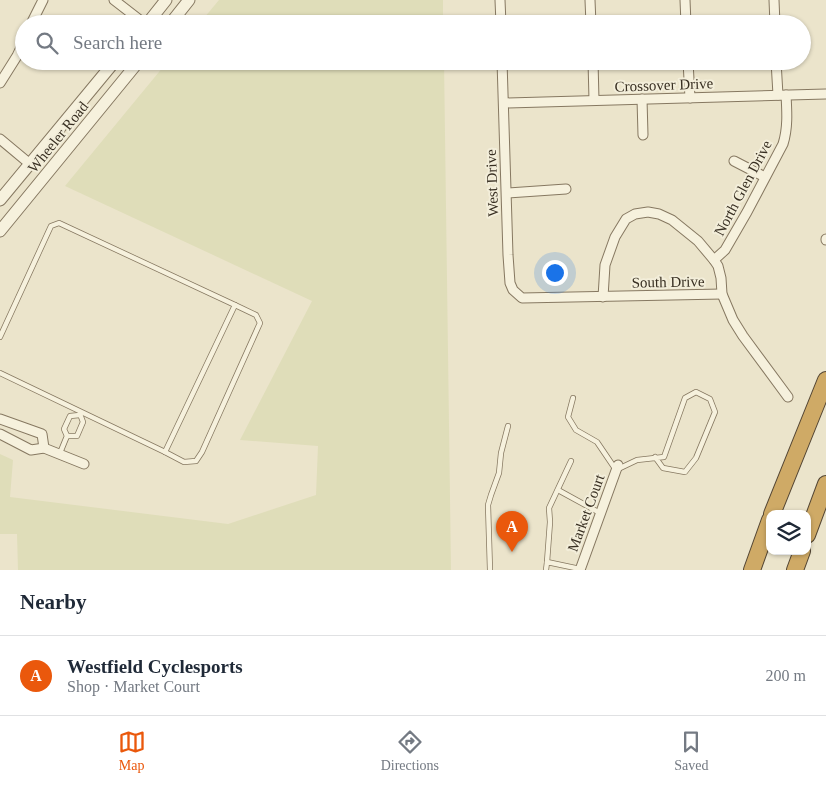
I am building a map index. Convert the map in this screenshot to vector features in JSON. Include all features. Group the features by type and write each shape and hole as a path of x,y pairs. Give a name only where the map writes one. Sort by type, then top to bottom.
{"highway":[{"path":"774,510 826,380"},
{"path":"811,524 826,484"},
{"path":"752,570 766,531"},
{"path":"795,570 801,555"}],"street":[{"path":"36,15 43,0"},
{"path":"114,0 134,15"},
{"path":"154,15 166,0"},
{"path":"177,15 189,0"},
{"path":"500,0 501,15"},
{"path":"590,0 591,15"},
{"path":"685,0 686,15"},
{"path":"774,0 775,15"},
{"path":"0,83 15,60"},
{"name":"Wheeler Road","path":"0,200 108,70"},
{"name":"Wheeler Road","path":"0,231 132,70"},
{"name":"West Drive","path":"502,70 509,276 513,290 522,298"},
{"path":"593,70 594,100"},
{"path":"688,70 690,98"},
{"name":"North Glen Drive","path":"714,260 726,250 772,166 786,136 787,124 778,70"},
{"name":"Crossover Drive","path":"504,103 826,94"},
{"path":"642,99 644,135"},
{"path":"0,139 30,164"},
{"path":"734,161 765,176"},
{"path":"507,193 566,189"},
{"path":"603,297 605,265 612,244 622,225 635,214 654,212 672,220 698,241 714,260 718,266 721,278 722,294"},
{"name":"South Drive","path":"522,298 722,294 733,320 743,336 788,397"},
{"path":"0,419 42,434 44,448"},
{"path":"0,434 31,450 44,448 84,464"},
{"name":"Market Court","path":"580,569 617,467"}],"lane":[{"path":"0,337 51,226 58,224 256,315 260,323 202,452 196,461 184,462 0,373"},
{"path":"165,452 235,306"},
{"path":"573,398 568,417 576,430 597,442 617,467 637,460 656,457 664,457 685,398 696,392 710,399 714,412 696,458 686,472 663,468 656,457"},
{"path":"67,436 77,436 83,422 80,413"},
{"path":"60,454 67,436 64,429 70,416 80,413"},
{"path":"490,570 488,505 499,473 508,426"},
{"path":"546,570 550,508 571,460"},
{"path":"558,490 600,513"},
{"path":"547,562 580,569"}],"shaded area":[{"path":"219,0 443,0 443,15 206,15"},
{"path":"161,70 444,70 451,570 18,570 17,534 0,534 0,454 13,460 10,497 228,524 316,495 318,446 240,440 312,301 65,186"}],"place":[{"name":"Westfield Cyclesports","path":"512,552"}]}
